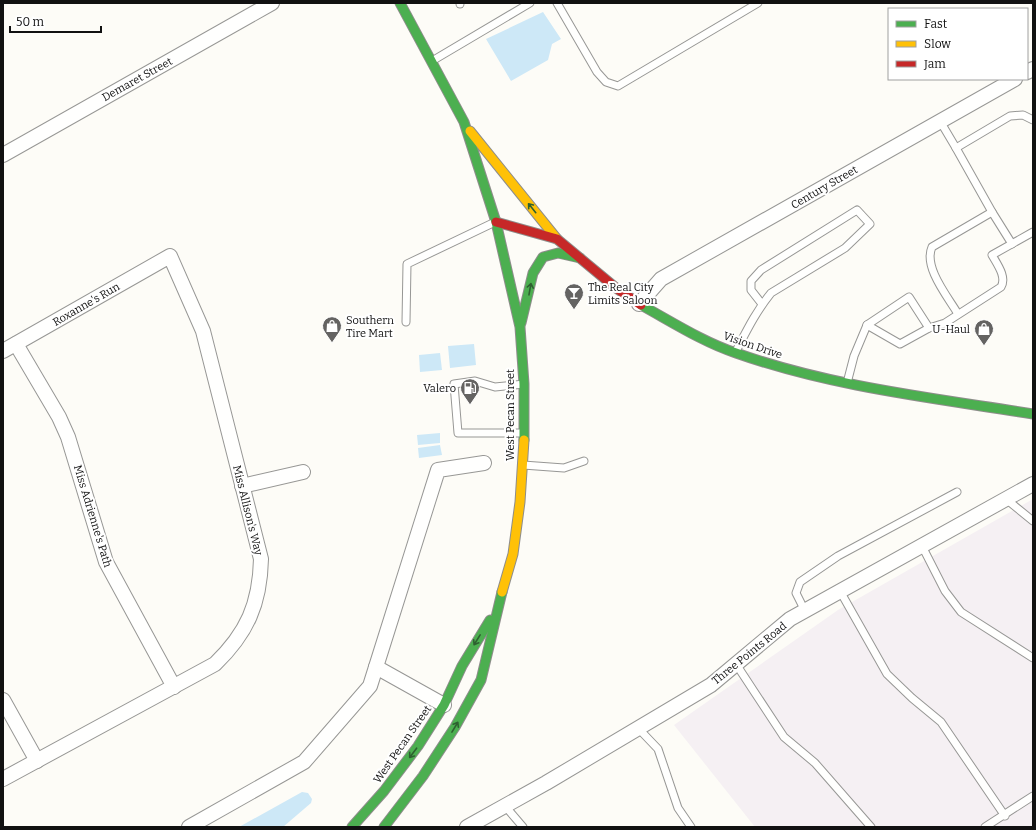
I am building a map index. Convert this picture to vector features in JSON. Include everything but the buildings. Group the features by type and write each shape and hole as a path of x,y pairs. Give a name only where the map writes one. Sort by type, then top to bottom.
{"main road":[{"path":"400,3 464,122 557,239"},
{"name":"West Pecan Street","path":"384,827 423,776 455,727 481,680 498,607 513,554 524,433 524,384 520,327 496,222 464,122"},
{"name":"Vision Drive","path":"496,222 557,239 616,288 639,304 695,334 735,353 804,374 847,384 1033,414"},
{"path":"520,327 532,273 543,256 558,253 580,258"},
{"name":"West Pecan Street","path":"352,827 397,774 418,746 444,705 462,666 498,607"}],"street":[{"name":"Demaret Street","path":"3,155 272,3"},
{"name":"Century Street","path":"639,304 661,280 1013,80"},
{"name":"Roxanne's Run","path":"3,351 170,256"},
{"name":"Miss Allison's Way","path":"3,779 211,666 231,648 244,630 254,606 258,593 261,559 203,331 170,256"},
{"name":"Miss Adrienne's Path","path":"16,344 59,417 68,437 106,562 174,687"},
{"path":"189,827 304,762 370,686 438,470 484,463"},
{"path":"242,486 302,472"},
{"name":"Three Points Road","path":"475,825 711,685 790,619 1033,484"},
{"path":"376,667 444,705"},
{"path":"3,700 37,760"}],"lane":[{"path":"432,61 530,3"},
{"path":"557,3 597,72 606,82 618,86 758,3"},
{"path":"956,148 1010,116 1023,115 1033,120"},
{"path":"940,121 1012,244"},
{"path":"735,353 756,311 762,304 771,293 845,248 870,224 856,210 761,270 751,281 751,290 762,304"},
{"path":"958,314 931,267 930,253 932,247 992,212"},
{"path":"406,322 407,264 496,222"},
{"path":"867,325 900,344 928,328 945,323 1001,287 1004,282 1003,277 992,255 1033,232"},
{"path":"847,384 854,356 867,325 909,297 928,328"},
{"path":"524,384 495,387 475,380 454,384 458,433 524,433"},
{"path":"522,465 564,468 584,461"},
{"path":"805,611 796,592 800,582 838,556 957,492"},
{"path":"1006,499 1033,521"},
{"path":"922,546 946,591 961,612 1033,658"},
{"path":"840,591 887,674 912,698 941,722 1005,816"},
{"path":"736,664 784,737 815,763 871,827"},
{"path":"638,728 658,749 678,808 691,827"},
{"path":"985,827 1005,816 1033,796"},
{"path":"505,806 523,827"}],"shaded area":[{"path":"1033,499 1033,827 755,827 674,725 838,610"}],"water":[{"path":"543,12 561,39 552,44 548,60 511,81 486,39"},
{"path":"474,344 476,365 450,368 448,346"},
{"path":"440,353 442,370 420,372 419,355"},
{"path":"440,433 440,443 418,445 417,435"},
{"path":"440,445 442,455 419,458 418,448"},
{"path":"302,792 308,793 312,799 311,803 283,827 239,827"}],"traffic: fast":[{"path":"400,3 464,122 496,222 520,327 524,384 524,440"},
{"path":"521,323 533,273 543,257 558,253 580,258"},
{"path":"641,305 712,343 772,365 809,375 920,397 1033,414"},
{"path":"384,827 423,776 455,727 481,680 502,592"},
{"path":"352,827 384,791 418,746 444,705 462,666 490,620"}],"traffic: slow":[{"path":"470,131 557,239"},
{"path":"502,592 513,554 520,502 524,440"}],"traffic: jam":[{"path":"496,222 557,239 616,288 641,305"}],"place":[{"name":"The Real City Limits Saloon","path":"574,310"},
{"name":"Southern Tire Mart","path":"332,343"},
{"name":"U-Haul","path":"984,346"},
{"name":"Valero","path":"470,405"}]}
